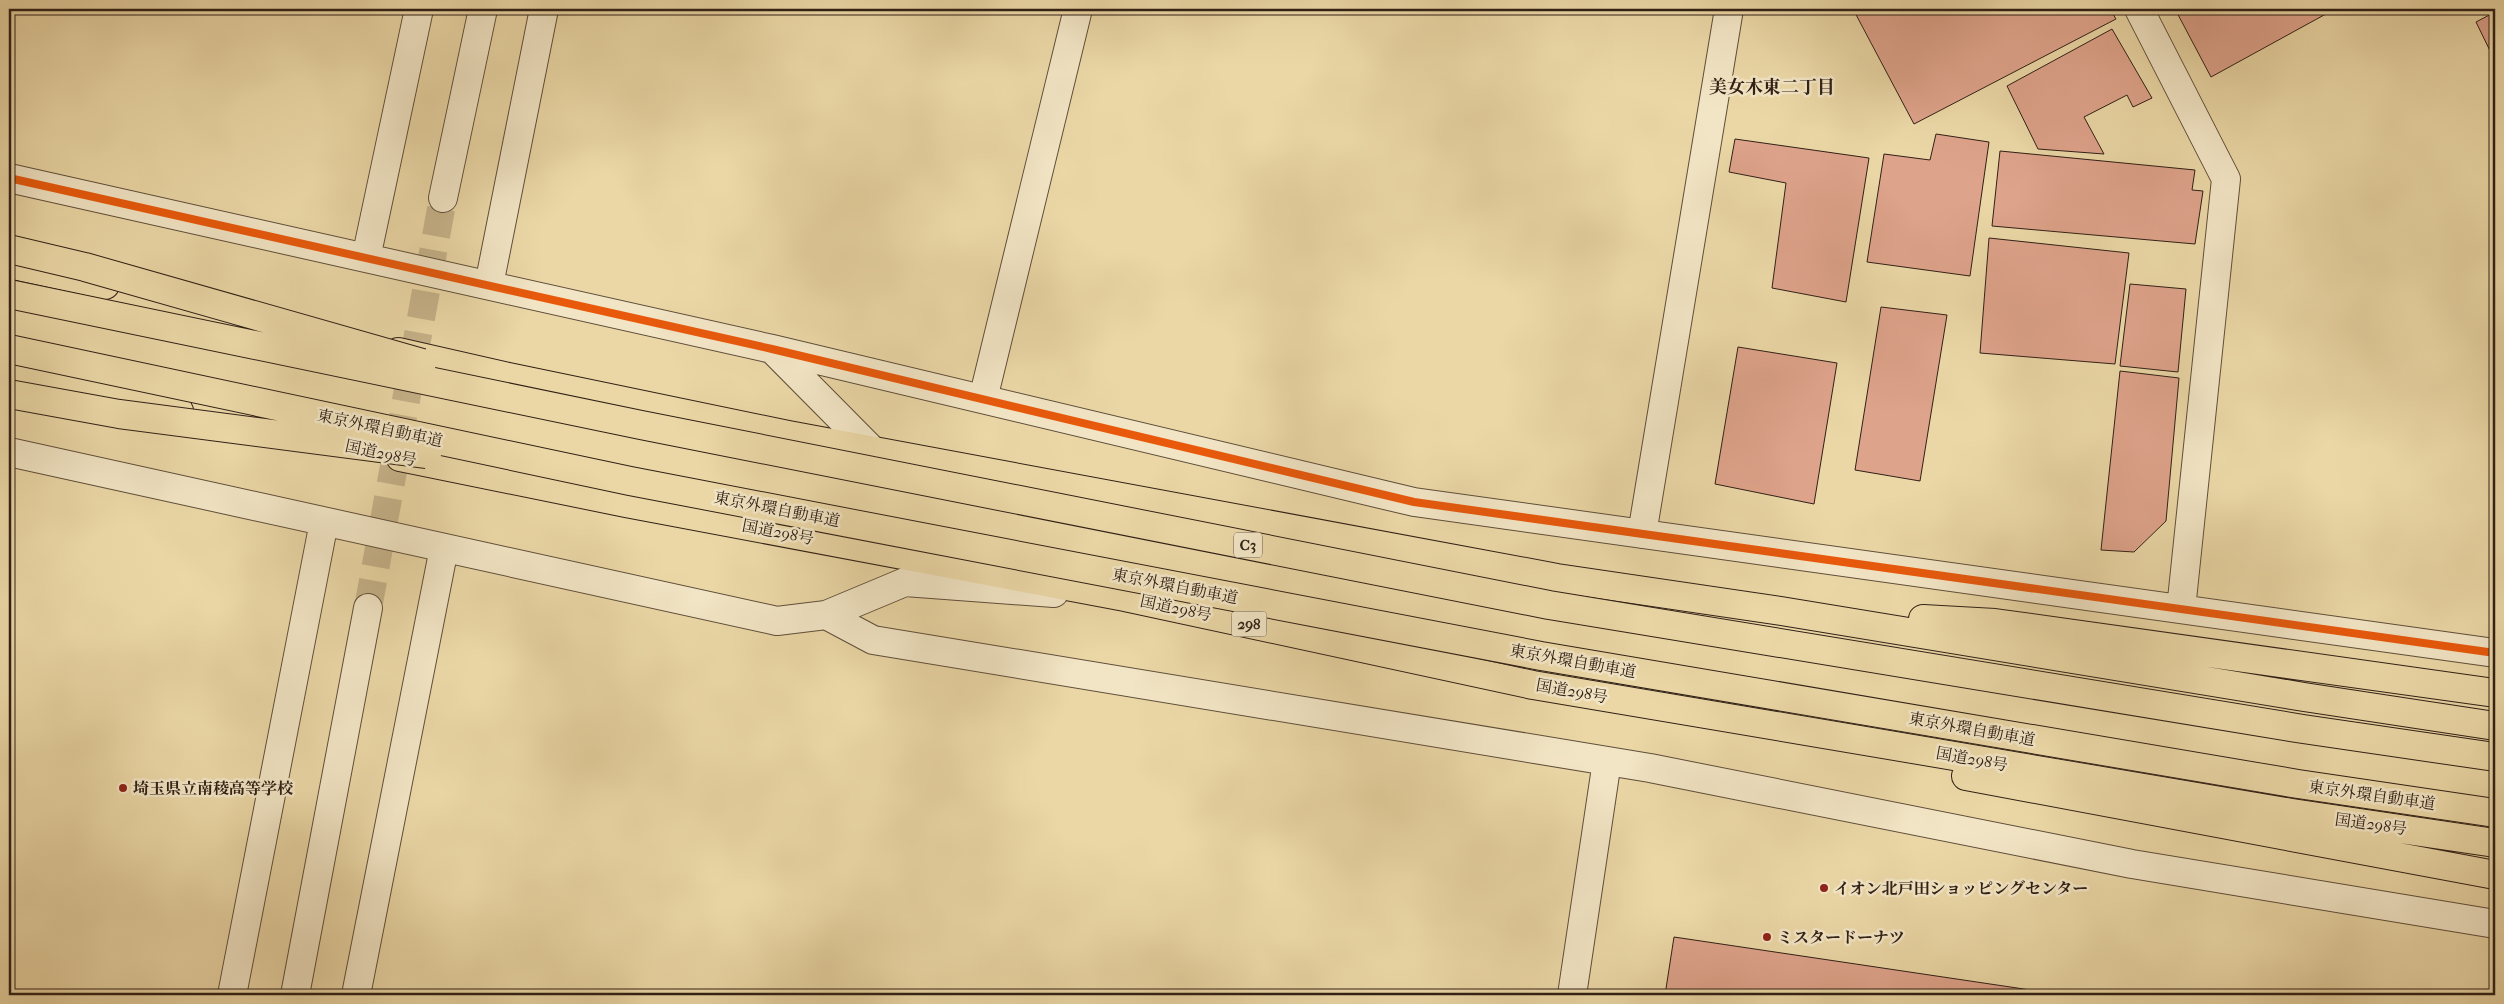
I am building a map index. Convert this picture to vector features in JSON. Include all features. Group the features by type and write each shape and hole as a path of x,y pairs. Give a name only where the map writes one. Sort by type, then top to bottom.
{"highway":[{"path":"9,249 85,267 641,425"},
{"path":"9,264 508,377 872,450 1557,578 1782,611 2304,697 2495,726"},
{"name":"C3","path":"9,294 641,425 1549,605 2303,729 2495,757"},
{"name":"東京外環自動車道","path":"9,348 630,481 1541,656 2298,784 2495,813"},
{"name":"国道298号","path":"9,375 626,504 1125,597 1534,685 2292,813 2495,842"},
{"path":"9,394 119,414 630,481"},
{"path":"1782,611 1995,623 2495,693"},
{"path":"1534,685 2030,789 2495,875"}],"street":[{"path":"366,258 420,9"},
{"path":"443,198 484,9"},
{"path":"490,285 544,9"},
{"path":"983,399 1078,9"},
{"path":"1642,534 1729,9"},
{"path":"2139,9 2226,179 2181,609"},
{"path":"9,178 772,349 1414,502 2495,653"},
{"path":"772,349 872,450"},
{"path":"9,452 777,621 826,616 905,582 1125,597"},
{"path":"232,995 324,522"},
{"path":"356,995 444,548"},
{"path":"296,995 368,608"},
{"path":"826,616 873,640 1607,761 2132,864 2495,924"},
{"path":"1572,995 1607,761"}],"building":[{"path":"1853,9 2110,9 2116,19 1914,124"},
{"path":"2175,9 2335,9 2211,77"},
{"path":"2495,12 2495,61 2476,22"},
{"path":"2112,29 2152,98 2133,107 2127,95 2084,117 2104,154 2038,149 2007,86"},
{"path":"1936,134 1989,142 1970,276 1867,262 1884,154 1930,160"},
{"path":"1735,139 1869,158 1846,302 1772,288 1786,183 1729,172"},
{"path":"2000,151 2195,170 2192,190 2203,191 2195,244 1992,226"},
{"path":"1989,238 2129,253 2115,364 1980,353"},
{"path":"2130,284 2186,289 2178,372 2120,366"},
{"path":"1881,307 1947,315 1920,481 1855,470"},
{"path":"1738,347 1837,363 1814,504 1715,484"},
{"path":"2120,371 2179,378 2166,521 2134,552 2101,550"},
{"path":"1674,937 2064,995 1665,995"}],"tunnel":[{"path":"368,608 443,198"}],"cycle path":[{"path":"9,178 772,349 1414,502 2495,653"}],"place":[{"name":"埼玉県立南稜高等学校","path":"123,788"},
{"name":"イオン北戸田ショッピングセンター","path":"1824,888"},
{"name":"ミスタードーナツ","path":"1767,937"}],"district":[{"name":"美女木東二丁目","path":"1772,87"}]}
